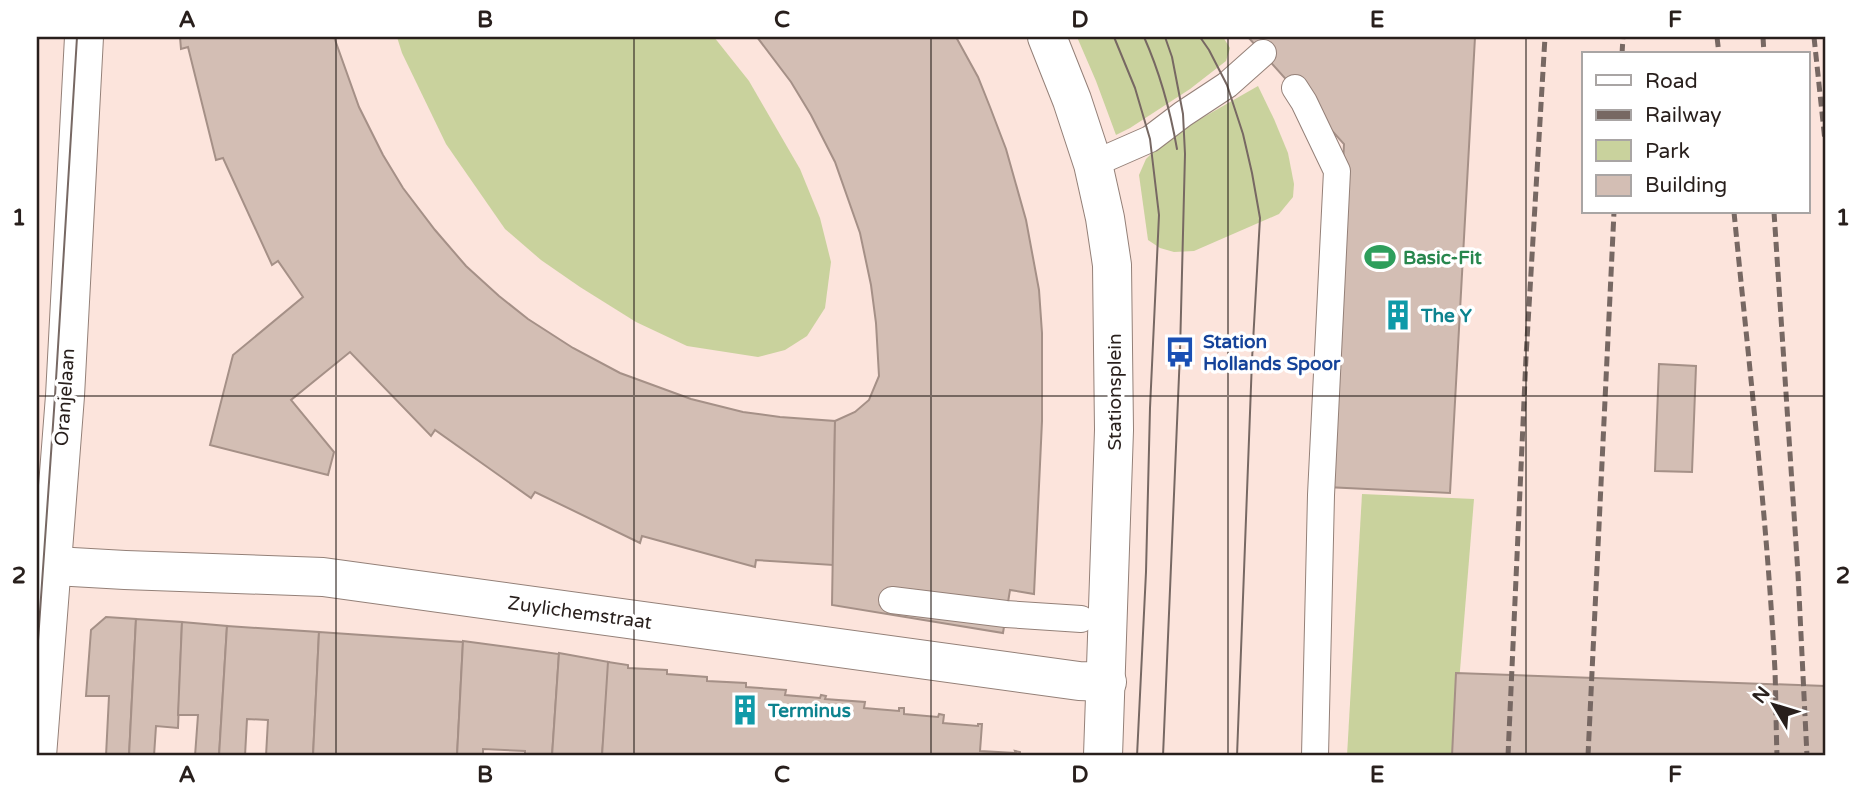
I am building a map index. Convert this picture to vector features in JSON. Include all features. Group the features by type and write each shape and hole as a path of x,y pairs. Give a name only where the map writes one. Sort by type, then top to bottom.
{"street":[{"name":"Oranjelaan","path":"37,756 51,395 83,37"},
{"name":"Stationsplein","path":"1047,37 1093,164 1112,265 1114,430 1093,682 1103,756"},
{"name":"Zuylichemstraat","path":"44,566 323,577 1093,682"}],"lane":[{"path":"1093,164 1150,139 1227,85 1263,53"},
{"path":"1295,88 1337,171 1321,495 1315,756"},
{"path":"892,600 1006,614 1081,619"}],"green space":[{"path":"397,37 714,37 749,81 800,169 820,218 831,262 825,308 807,336 785,350 758,357 687,346 636,322 541,260 505,229 446,144 402,53"},
{"path":"1077,37 1223,37 1230,48 1226,61 1190,89 1116,135"},
{"path":"1258,86 1288,153 1294,184 1293,197 1279,214 1194,251 1174,252 1160,248 1148,240 1139,175 1146,159 1195,122"},
{"path":"1362,494 1474,499 1453,756 1347,756"}],"building":[{"path":"180,37 334,37 359,107 403,188 466,266 528,319 573,348 620,373 691,399 743,412 835,421 833,565 756,560 755,567 642,536 640,543 535,492 531,498 435,430 431,436 350,352 291,400 334,452 328,475 210,445 233,355 303,297 278,261 272,265 223,158 216,160 188,47 181,49"},
{"path":"757,37 956,37 978,77 1006,149 1026,220 1039,290 1042,333 1042,421 1034,594 1010,590 1003,633 832,605 835,421 855,412 869,400 879,376 871,285 860,233 835,162 791,82"},
{"name":"The Y","path":"1248,37 1475,37 1450,493 1326,487 1344,144"},
{"path":"1659,364 1696,366 1692,472 1655,471"},
{"path":"106,617 136,619 129,756 106,756 109,696 86,696 91,630"},
{"path":"136,619 182,622 178,728 156,726 154,756 129,756"},
{"path":"182,622 227,626 219,756 195,756 198,715 178,715"},
{"path":"227,626 319,632 313,756 266,756 268,720 247,719 245,756 219,756"},
{"path":"319,632 463,642 457,756 313,756"},
{"path":"463,641 559,654 552,756 525,756 525,751 483,749 483,756 457,756"},
{"path":"559,653 609,662 602,756 552,756"},
{"name":"Terminus","path":"608,662 628,665 628,668 667,670 667,674 707,677 707,681 746,683 746,687 786,690 785,695 820,698 821,695 826,696 825,699 865,702 864,708 899,711 899,708 904,708 904,714 938,717 939,714 944,715 943,723 978,726 982,724 980,751 1016,753 1015,751 1020,752 1020,756 602,756"},
{"path":"1456,673 1825,686 1825,756 1452,756"}],"tram line":[{"path":"37,655 77,37"},
{"path":"1114,37 1135,88 1150,139 1159,215 1137,756"},
{"path":"1144,37 1164,91 1177,149"},
{"path":"1163,756 1180,352 1185,154 1183,114 1172,57 1165,37"},
{"path":"1200,37 1227,85 1243,134 1260,218 1237,756"}],"railway":[{"path":"1508,756 1526,357 1545,37"},
{"path":"1622,52 1623,37"},
{"path":"1717,37 1719,52"},
{"path":"1763,37 1764,52"},
{"path":"1814,37 1825,141"},
{"path":"1588,756 1614,214"},
{"path":"1734,214 1767,556 1775,671 1777,756"},
{"path":"1774,214 1807,756"}],"place":[{"name":"Basic-Fit","path":"1380,257"},
{"name":"The Y","path":"1398,315"},
{"name":"Station Hollands Spoor","path":"1180,352"},
{"name":"Terminus","path":"745,710"}]}
